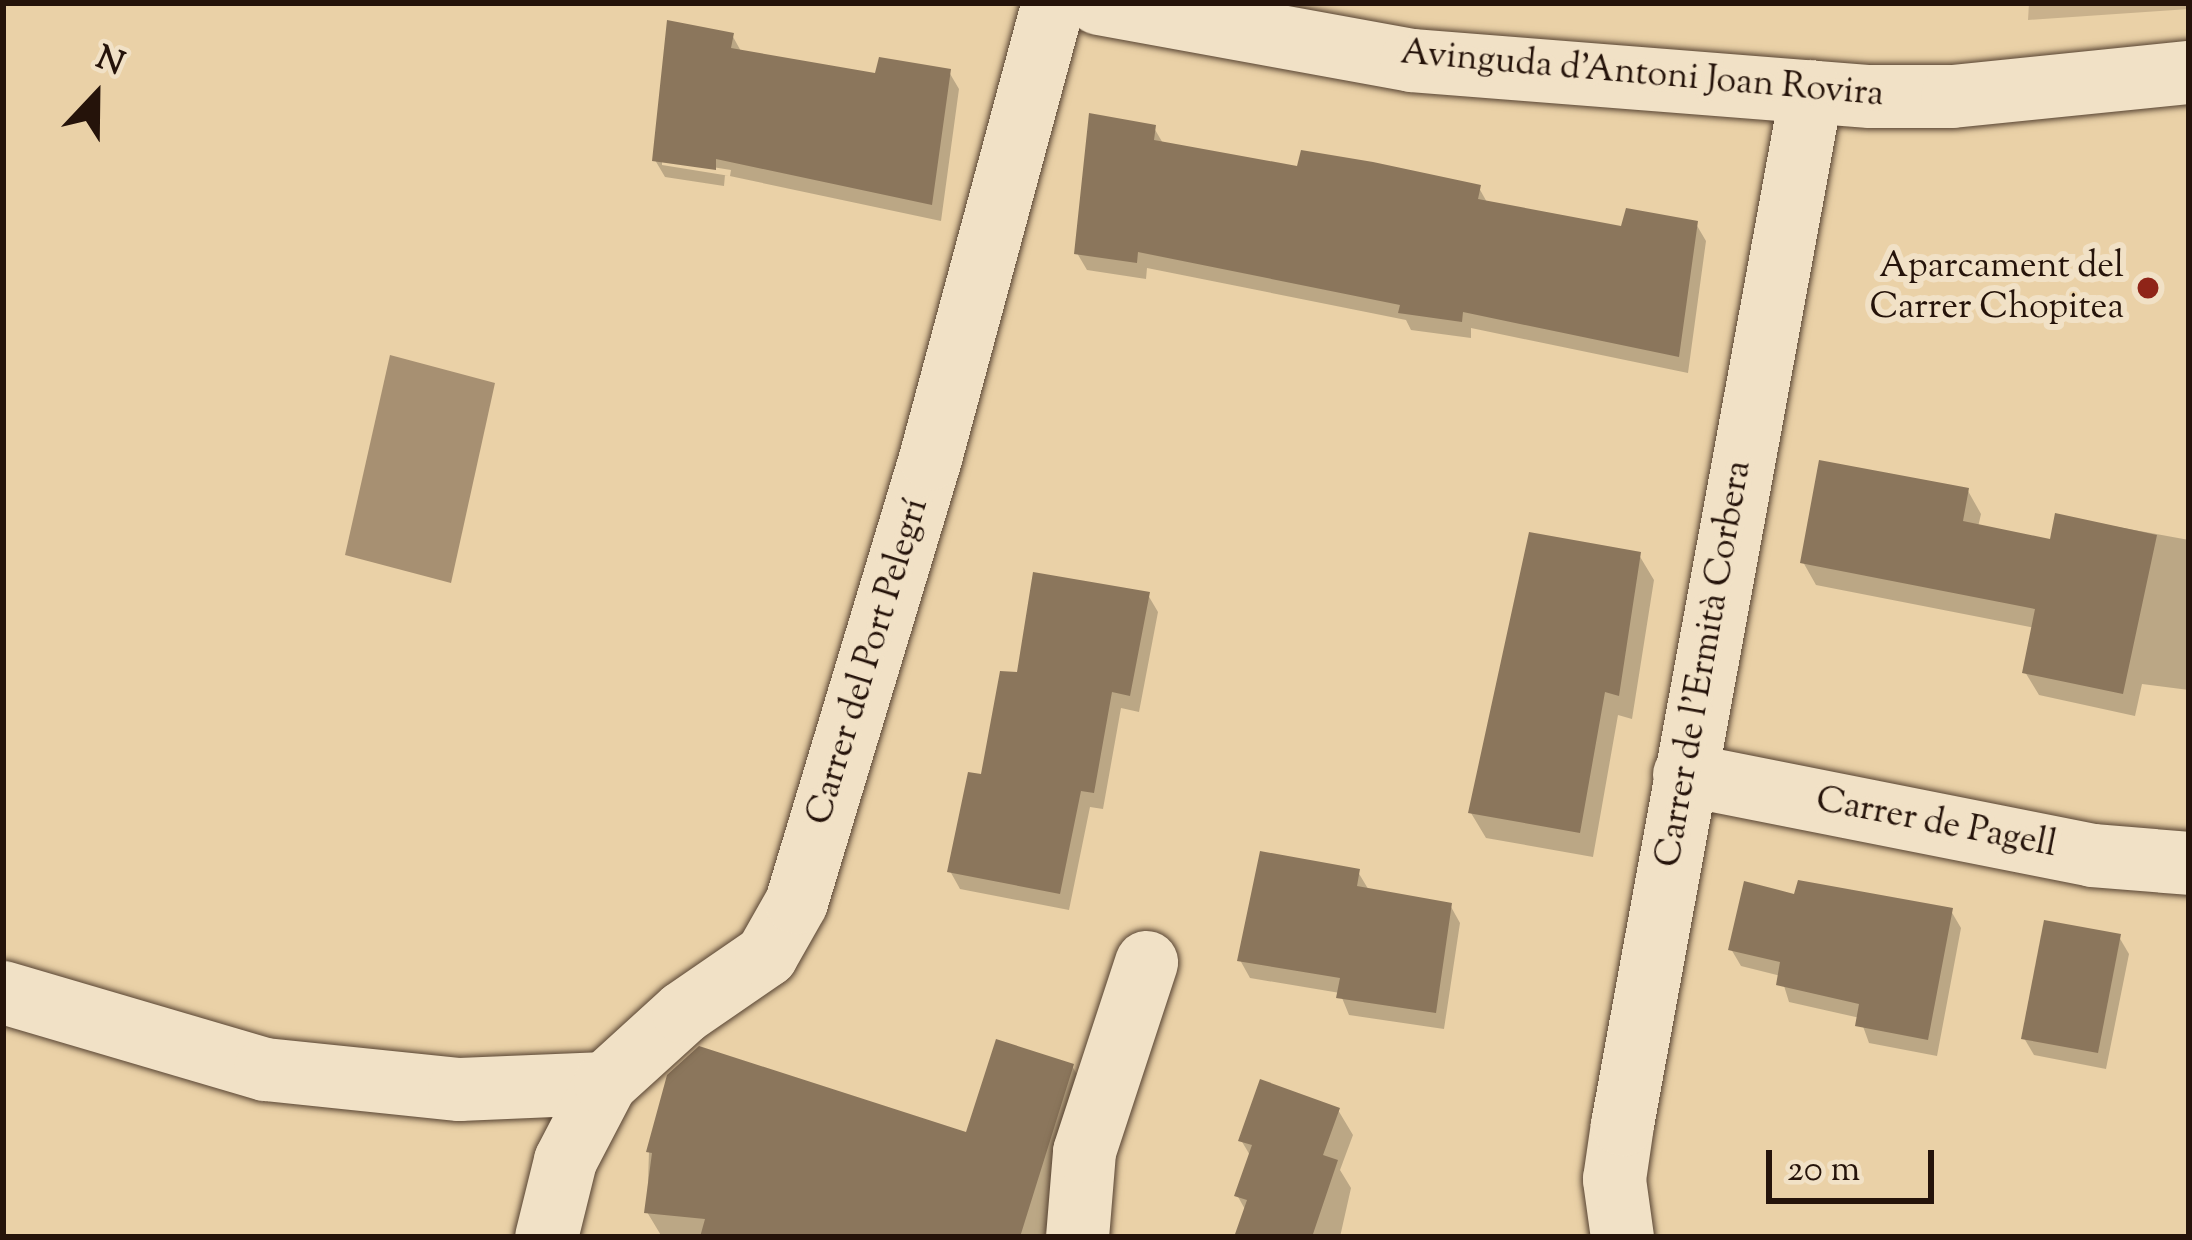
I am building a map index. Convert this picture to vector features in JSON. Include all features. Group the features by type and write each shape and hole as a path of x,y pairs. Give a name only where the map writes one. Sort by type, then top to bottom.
{"street":[{"name":"Carrer del Port Pelegrí","path":"546,1237 566,1160 605,1083 683,1012 766,955 796,902 930,458 1053,3"},
{"name":"Avinguda d'Antoni Joan Rovira","path":"1098,3 1170,10 1412,60 1811,92 1952,96 2189,72"},
{"name":"Carrer de l'Ermità Corbera","path":"1622,1237 1614,1179 1811,92"},
{"name":"Carrer de Pagell","path":"1684,775 2092,854 2189,863"},
{"path":"1077,1237 1084,1151 1146,962"},
{"path":"3,992 265,1069 459,1089 605,1083"}],"shaded area":[{"path":"2029,3 2189,3 2189,9 2028,20"},
{"path":"390,355 495,383 451,583 345,555"}],"building":[{"path":"667,20 734,33 731,48 875,73 879,57 951,69 932,205 716,159 716,170 652,161"},
{"path":"1089,113 1156,125 1154,140 1297,166 1301,150 1373,162 1481,185 1478,199 1621,226 1626,208 1698,221 1679,357 1463,312 1462,322 1398,313 1400,305 1138,252 1137,263 1074,254"},
{"path":"1819,460 1969,488 1963,521 2050,539 2055,513 2157,535 2123,694 2022,673 2035,609 1800,563"},
{"path":"1529,532 1641,552 1619,696 1605,692 1580,833 1468,813"},
{"path":"1033,572 1150,592 1130,696 1112,692 1094,793 1081,791 1060,894 947,872 968,772 981,774 1000,671 1017,672"},
{"path":"1260,851 1360,869 1357,886 1452,903 1436,1013 1336,998 1340,978 1237,961"},
{"path":"1798,880 1953,908 1928,1040 1855,1026 1859,1004 1776,985 1780,962 1728,950 1744,881 1794,894"},
{"path":"2044,920 2121,934 2098,1053 2021,1039"},
{"path":"996,1039 1074,1064 1020,1237 700,1237 705,1219 644,1213 652,1153 646,1152 667,1075 699,1046 966,1132"},
{"path":"1260,1079 1340,1108 1323,1155 1338,1160 1312,1237 1234,1237 1247,1200 1234,1196 1252,1145 1238,1141"}],"place":[{"name":"Aparcament del Carrer Chopitea","path":"2148,288"}]}
